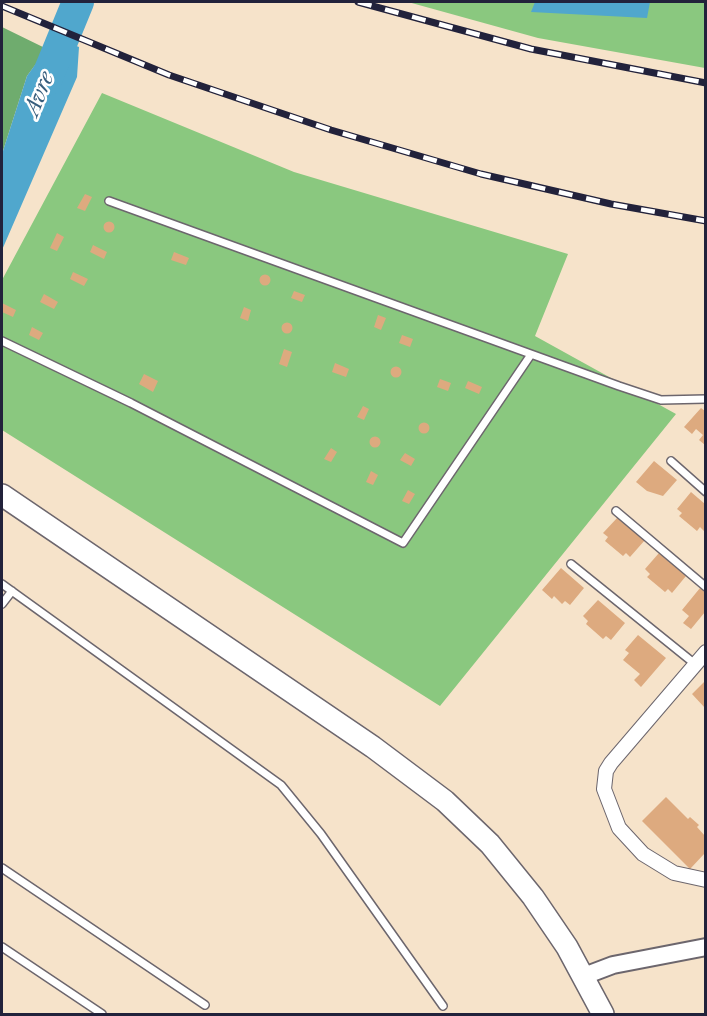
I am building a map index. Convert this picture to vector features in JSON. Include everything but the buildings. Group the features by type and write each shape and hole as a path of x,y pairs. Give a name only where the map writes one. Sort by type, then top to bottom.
{"main road":[{"path":"2,495 373,747 445,801 490,844 533,897 584,976 603,1014"}],"street":[{"path":"705,652 611,763 606,771 604,789 619,828 643,854 674,873 705,880"},
{"path":"584,976 613,965 705,947"}],"lane":[{"path":"109,201 530,356 661,400 705,399"},
{"path":"2,340 131,403 402,543 530,356"},
{"path":"671,461 705,492"},
{"path":"616,511 705,587"},
{"path":"571,564 695,664"},
{"path":"2,584 281,785 321,834 443,1006"},
{"path":"2,603 12,591"},
{"path":"2,868 205,1005"},
{"path":"2,947 102,1014"}],"green space":[{"path":"408,2 705,2 705,68 538,38"},
{"path":"2,27 47,49 27,76 2,154"},
{"path":"102,93 294,172 568,254 535,336 676,414 440,706 2,430 2,280"}],"water":[{"path":"535,2 650,2 647,18 531,12"},
{"path":"55,37 79,47 77,77 2,250 2,154 27,76"}],"waterway":[{"name":"Avre","path":"46,80 78,2"}],"railway":[{"path":"358,2 531,49 706,83"},
{"path":"2,6 169,75 331,130 481,174 611,204 706,221"}]}
